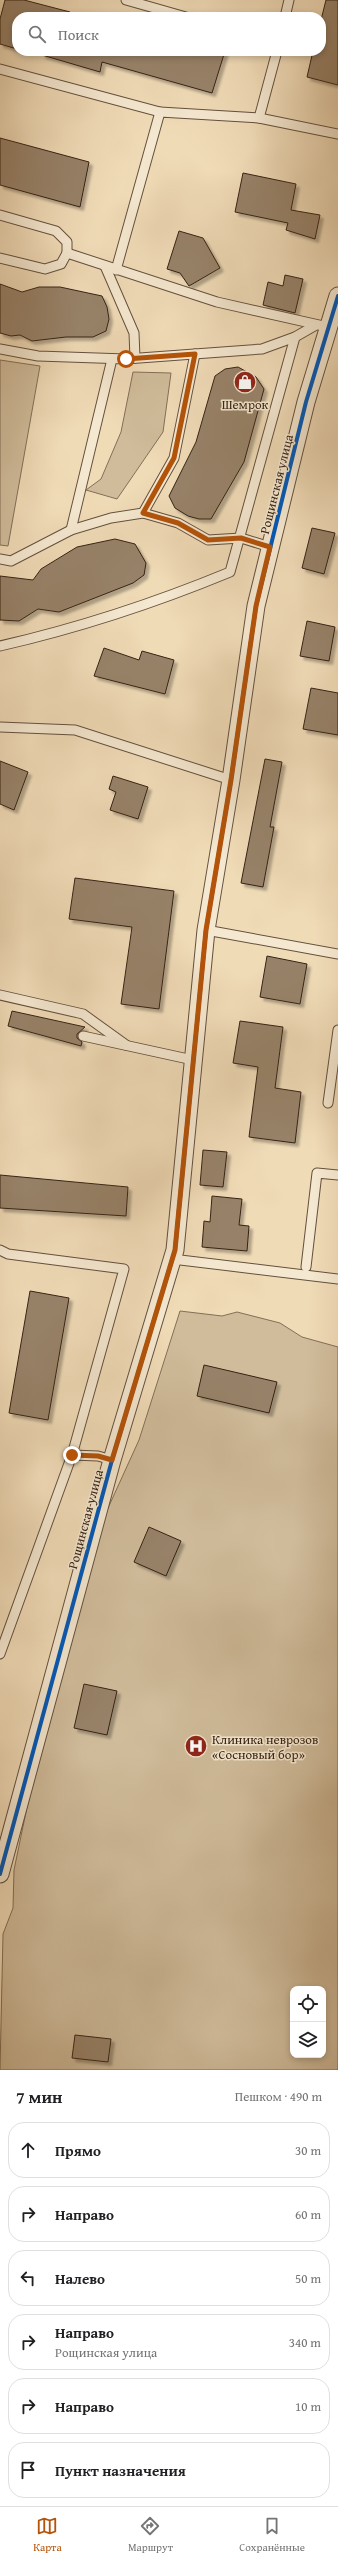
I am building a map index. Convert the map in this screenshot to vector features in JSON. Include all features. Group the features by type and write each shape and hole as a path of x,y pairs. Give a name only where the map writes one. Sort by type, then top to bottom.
{"street":[{"name":"Рощинская улица","path":"0,1874 112,1460 172,1259 206,930 231,780 256,606 306,402 322,326 338,296"}],"lane":[{"path":"126,0 168,12"},
{"path":"286,12 288,0"},
{"path":"259,118 276,56"},
{"path":"0,69 160,112 259,118 338,134"},
{"path":"116,270 160,112"},
{"path":"0,215 56,231 67,242 67,253 61,264 45,269 0,258"},
{"path":"67,253 217,302 322,326"},
{"path":"105,266 134,333 135,358"},
{"path":"0,350 38,356 112,359 195,354 262,349 322,326"},
{"path":"0,646 44,636 163,599 230,572 241,538 294,336"},
{"path":"143,513 174,458 195,354"},
{"path":"71,530 112,359"},
{"path":"0,559 11,561 71,530 111,518 143,513 178,523 208,540 241,538 270,547"},
{"path":"0,727 75,730 231,780"},
{"path":"206,930 338,954"},
{"path":"0,995 83,1014 126,1046"},
{"path":"328,1104 338,1030"},
{"path":"83,1036 193,1060"},
{"path":"306,1267 317,1173 338,1175"},
{"path":"0,1250 8,1254 124,1269 72,1455 0,1654"},
{"path":"172,1259 338,1279"},
{"path":"72,1455 98,1456 112,1460"}],"shaded area":[{"path":"0,360 40,366 8,546 0,545"},
{"path":"133,372 171,373 163,432 117,499 86,490 101,479 121,432"},
{"name":"Клиника неврозов «Сосновый бор»","path":"180,1311 222,1316 237,1312 280,1323 302,1337 338,1347 338,2070 0,2070 3,1934 13,1908 14,1870 44,1725 88,1552 139,1440"}],"building":[{"path":"5,0 24,0 70,12 12,12 12,48 0,44 0,19"},
{"path":"326,0 338,0 338,85 307,77 312,56 326,56 326,12 323,12"},
{"path":"45,56 223,56 212,93 102,62 100,72"},
{"path":"0,138 89,162 80,207 0,185"},
{"path":"243,173 296,184 291,210 320,215 315,239 286,230 288,223 235,212"},
{"path":"179,231 203,238 220,268 189,286 180,273 167,269"},
{"path":"285,275 303,279 295,313 263,305 268,282 283,286"},
{"path":"0,284 22,292 39,287 60,287 102,296 107,307 109,319 106,331 93,337 66,337 32,341 20,335 11,336 0,333"},
{"path":"238,367 256,377 264,389 244,462 211,519 199,519 188,516 175,508 169,496 196,442 215,376 225,369"},
{"path":"312,528 335,533 324,574 302,568"},
{"path":"115,539 135,544 146,563 144,575 133,583 59,612 38,609 19,621 0,620 0,576 33,580 41,569 77,547"},
{"path":"307,621 335,627 329,661 300,656"},
{"path":"104,648 139,660 142,651 174,660 165,694 94,676"},
{"path":"311,688 338,693 338,735 303,729"},
{"path":"265,759 282,762 270,827 274,827 263,887 241,883"},
{"path":"0,761 28,772 14,810 0,804"},
{"path":"113,776 148,787 138,819 110,810 116,792 109,789"},
{"path":"75,878 174,891 159,1009 121,1004 132,927 69,919"},
{"path":"267,956 307,964 300,1004 260,997"},
{"path":"12,1011 85,1027 77,1034 77,1038 82,1042 81,1046 8,1026"},
{"path":"240,1021 283,1027 275,1088 301,1092 295,1143 249,1137 258,1067 233,1063"},
{"path":"203,1150 227,1152 223,1187 200,1185"},
{"path":"0,1175 128,1187 126,1216 0,1208"},
{"path":"212,1196 242,1199 239,1225 249,1226 247,1251 202,1247 204,1221 210,1222"},
{"path":"30,1291 69,1298 48,1420 9,1413"},
{"path":"204,1365 277,1382 269,1413 197,1396"},
{"path":"149,1527 181,1541 166,1576 134,1562"},
{"path":"84,1684 117,1691 107,1735 74,1728"},
{"path":"75,2035 111,2039 108,2062 72,2058"}],"cycle path":[{"path":"0,1874 112,1460 175,1250 206,930 231,780 256,606 306,402 338,296"}],"place":[{"name":"Шемрок","path":"245,382"},
{"name":"Клиника неврозов «Сосновый бор»","path":"196,1746"}],"route":[{"path":"72,1455 98,1456 112,1460 175,1250 206,930 231,780 256,606 270,547 241,538 208,540 178,523 143,513 174,458 195,354 126,359"}]}
